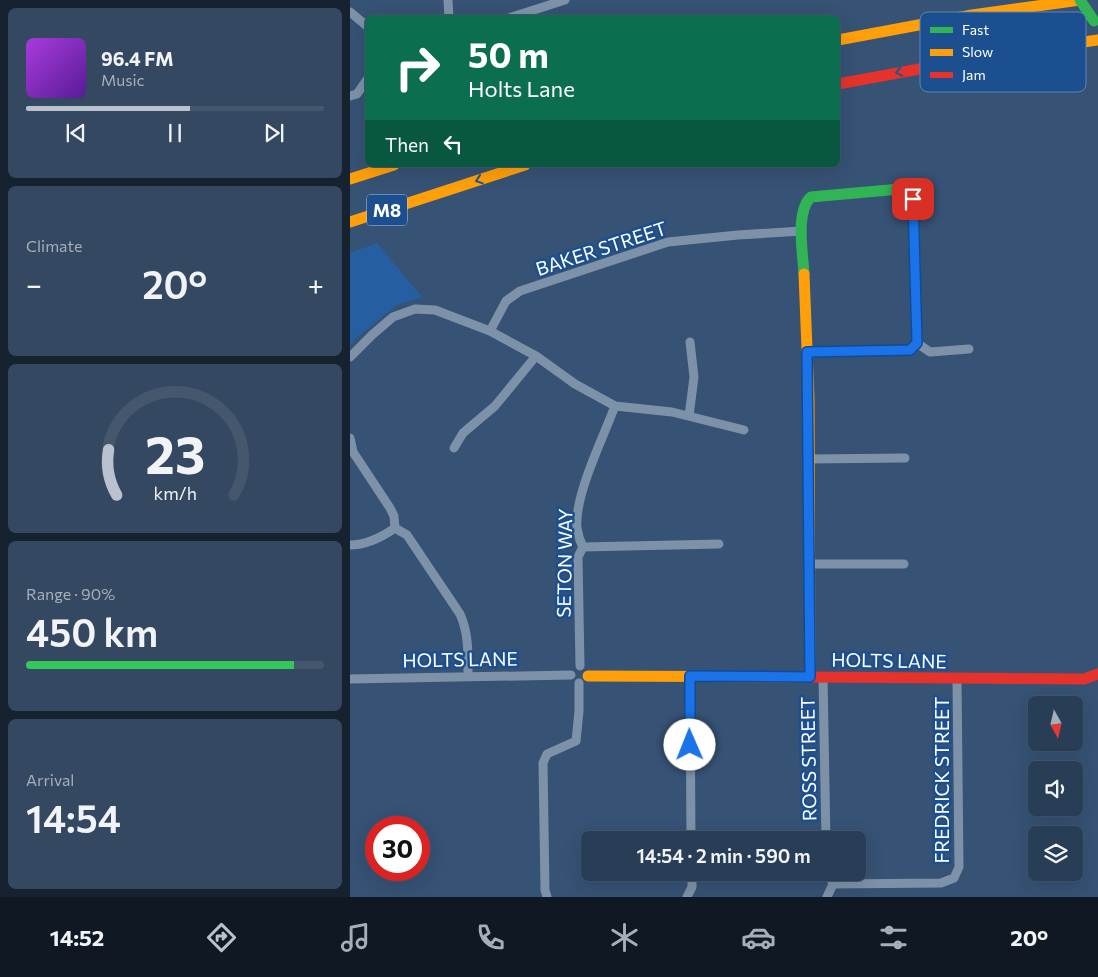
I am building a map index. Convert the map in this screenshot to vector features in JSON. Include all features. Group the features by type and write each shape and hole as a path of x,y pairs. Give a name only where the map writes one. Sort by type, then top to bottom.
{"main road":[{"path":"987,12 1080,0 1098,27"},
{"path":"840,40 920,24"},
{"path":"840,84 920,68"},
{"name":"M8","path":"350,179 388,167"},
{"name":"M8","path":"350,222 519,167"},
{"path":"810,677 809,399 802,231 804,201 811,197 900,189 908,192 913,199 917,343"},
{"name":"HOLTS LANE","path":"584,679 690,676 1084,679 1098,674"}],"street":[{"path":"448,0 449,15"},
{"path":"518,15 565,0"},
{"path":"350,12 365,25"},
{"path":"350,96 357,94 365,82"},
{"name":"BAKER STREET","path":"490,331 506,301 520,291 668,242 738,234 802,231"},
{"path":"350,357 393,317 415,309 435,310 490,331 536,356 575,384 615,406 672,412 744,430"},
{"path":"689,416 694,377 690,342"},
{"path":"807,352 910,350 917,343 930,352 969,349"},
{"path":"454,448 462,433 495,406 536,356"},
{"name":"SETON WAY","path":"580,666 578,557 583,547 577,530 577,517 590,470 615,406"},
{"path":"350,438 354,452 390,508 394,516 395,528"},
{"path":"809,459 905,458"},
{"path":"350,545 358,545 385,535 395,528"},
{"path":"395,528 408,535 460,614 466,627 468,639 468,676"},
{"path":"583,547 719,544"},
{"path":"810,564 904,564"},
{"path":"547,897 545,890 543,763 547,754 576,741 586,669 580,666 572,670 571,675 574,680 584,679"},
{"name":"HOLTS LANE","path":"350,680 571,675"},
{"path":"690,676 691,831"},
{"name":"ROSS STREET","path":"823,677 826,831"},
{"name":"FREDRICK STREET","path":"833,884 941,882 954,878 959,867 958,679"},
{"path":"687,897 692,887 692,881"},
{"path":"827,897 833,884 832,881"}],"shaded area":[{"path":"377,243 422,297 397,305 356,338 350,346 350,253"}],"traffic: fast":[{"path":"1080,0 1094,21"},
{"path":"804,274 801,222 806,204 811,197 900,189 908,192 913,199 917,343"}],"traffic: slow":[{"path":"994,12 1080,0"},
{"path":"840,40 920,25"},
{"path":"1086,42 1098,40"},
{"path":"350,179 388,167"},
{"path":"350,222 519,167"},
{"path":"804,274 809,399 810,677"},
{"path":"588,676 805,677"}],"traffic: jam":[{"path":"840,84 920,69"},
{"path":"805,677 1084,679 1098,674"}],"route":[{"path":"690,745 690,676 810,677 809,399 807,352 910,350 917,343 913,199"}]}
